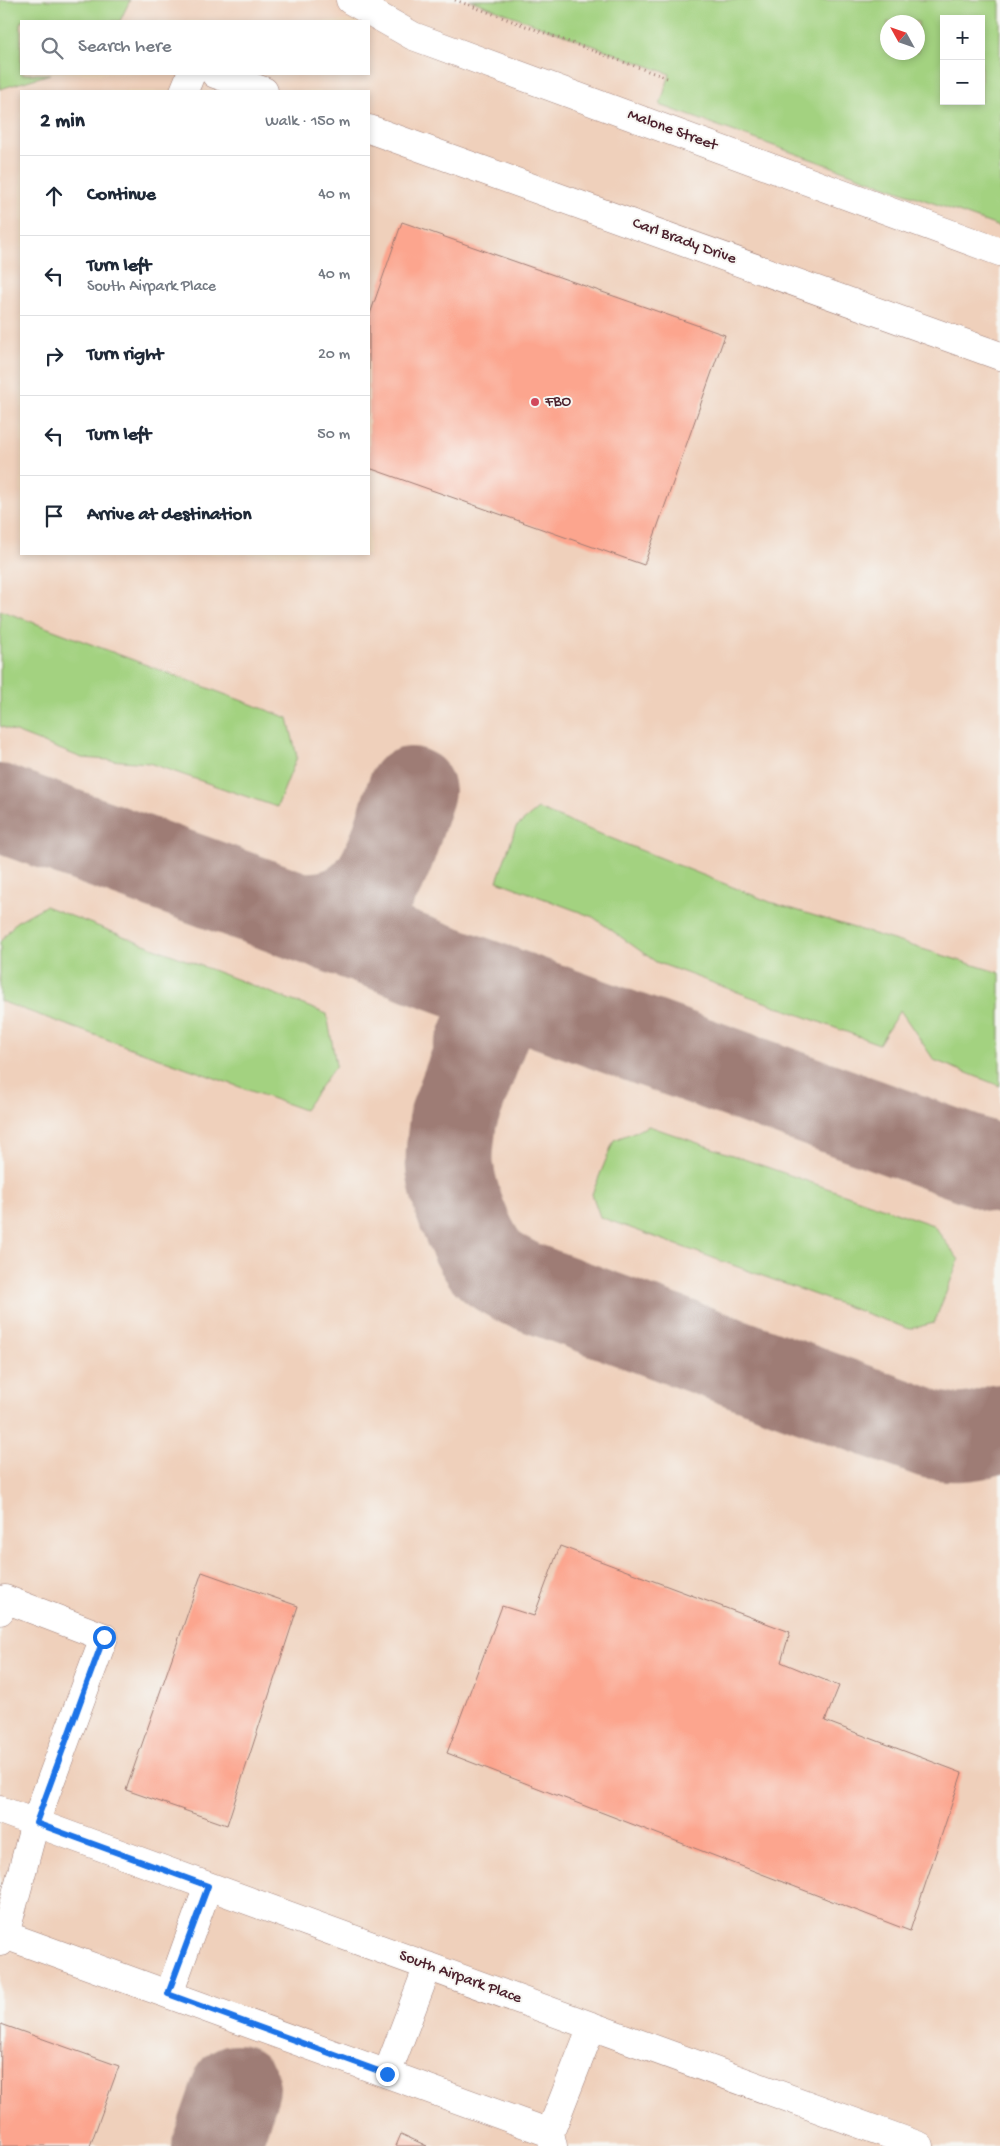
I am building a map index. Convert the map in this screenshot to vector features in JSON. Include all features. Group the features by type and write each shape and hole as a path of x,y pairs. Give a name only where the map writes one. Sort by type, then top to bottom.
{"street":[{"name":"Malone Street","path":"350,0 413,36 1000,252"},
{"path":"184,90 191,75"},
{"path":"218,75 261,90"},
{"name":"Carl Brady Drive","path":"370,129 1000,356"},
{"path":"0,1611 5,1598 104,1637 36,1823 3,1939 168,1994 387,2074 551,2140 592,2026"},
{"name":"South Airpark Place","path":"0,1810 920,2146"},
{"path":"168,1994 208,1886"},
{"path":"387,2074 428,1966"}],"path":[{"path":"455,0 667,78"}],"shaded area":[{"path":"0,0 1000,0 1000,2146 0,2146"}],"green space":[{"path":"0,0 130,0 120,20 20,20 20,75 47,75 0,89"},
{"path":"470,0 1000,0 1000,227 660,105 670,74"},
{"path":"0,610 288,718 297,757 277,807 149,763 82,758 0,726"},
{"path":"538,809 770,902 1000,973 1000,1086 934,1060 900,1010 879,1044 656,962 593,917 497,881 516,827"},
{"path":"45,906 327,1014 336,1065 304,1110 0,1001 0,942 16,922"},
{"path":"649,1126 933,1225 959,1260 934,1323 909,1329 600,1217 592,1194 614,1140"}],"building":[{"name":"FBO","path":"402,222 725,335 644,565 370,468 370,314"},
{"path":"560,1546 790,1632 781,1662 839,1686 825,1721 962,1773 910,1931 447,1753 502,1606 534,1616"},
{"path":"202,1572 298,1606 227,1825 126,1790"},
{"path":"1,2024 119,2066 90,2146 0,2146"},
{"path":"401,2134 427,2146 396,2146"}],"taxiway":[{"path":"299,916 327,914 348,907 365,895 378,879 388,859 411,791"},
{"path":"0,808 1000,1170"},
{"path":"501,990 453,1118 449,1156 458,1204 473,1240 489,1265 521,1284 932,1435 967,1437 1000,1428"},
{"path":"216,2146 236,2088"}],"place":[{"name":"FBO","path":"535,402"}],"route":[{"path":"104,1637 36,1823 208,1886 168,1994 387,2074"}]}
